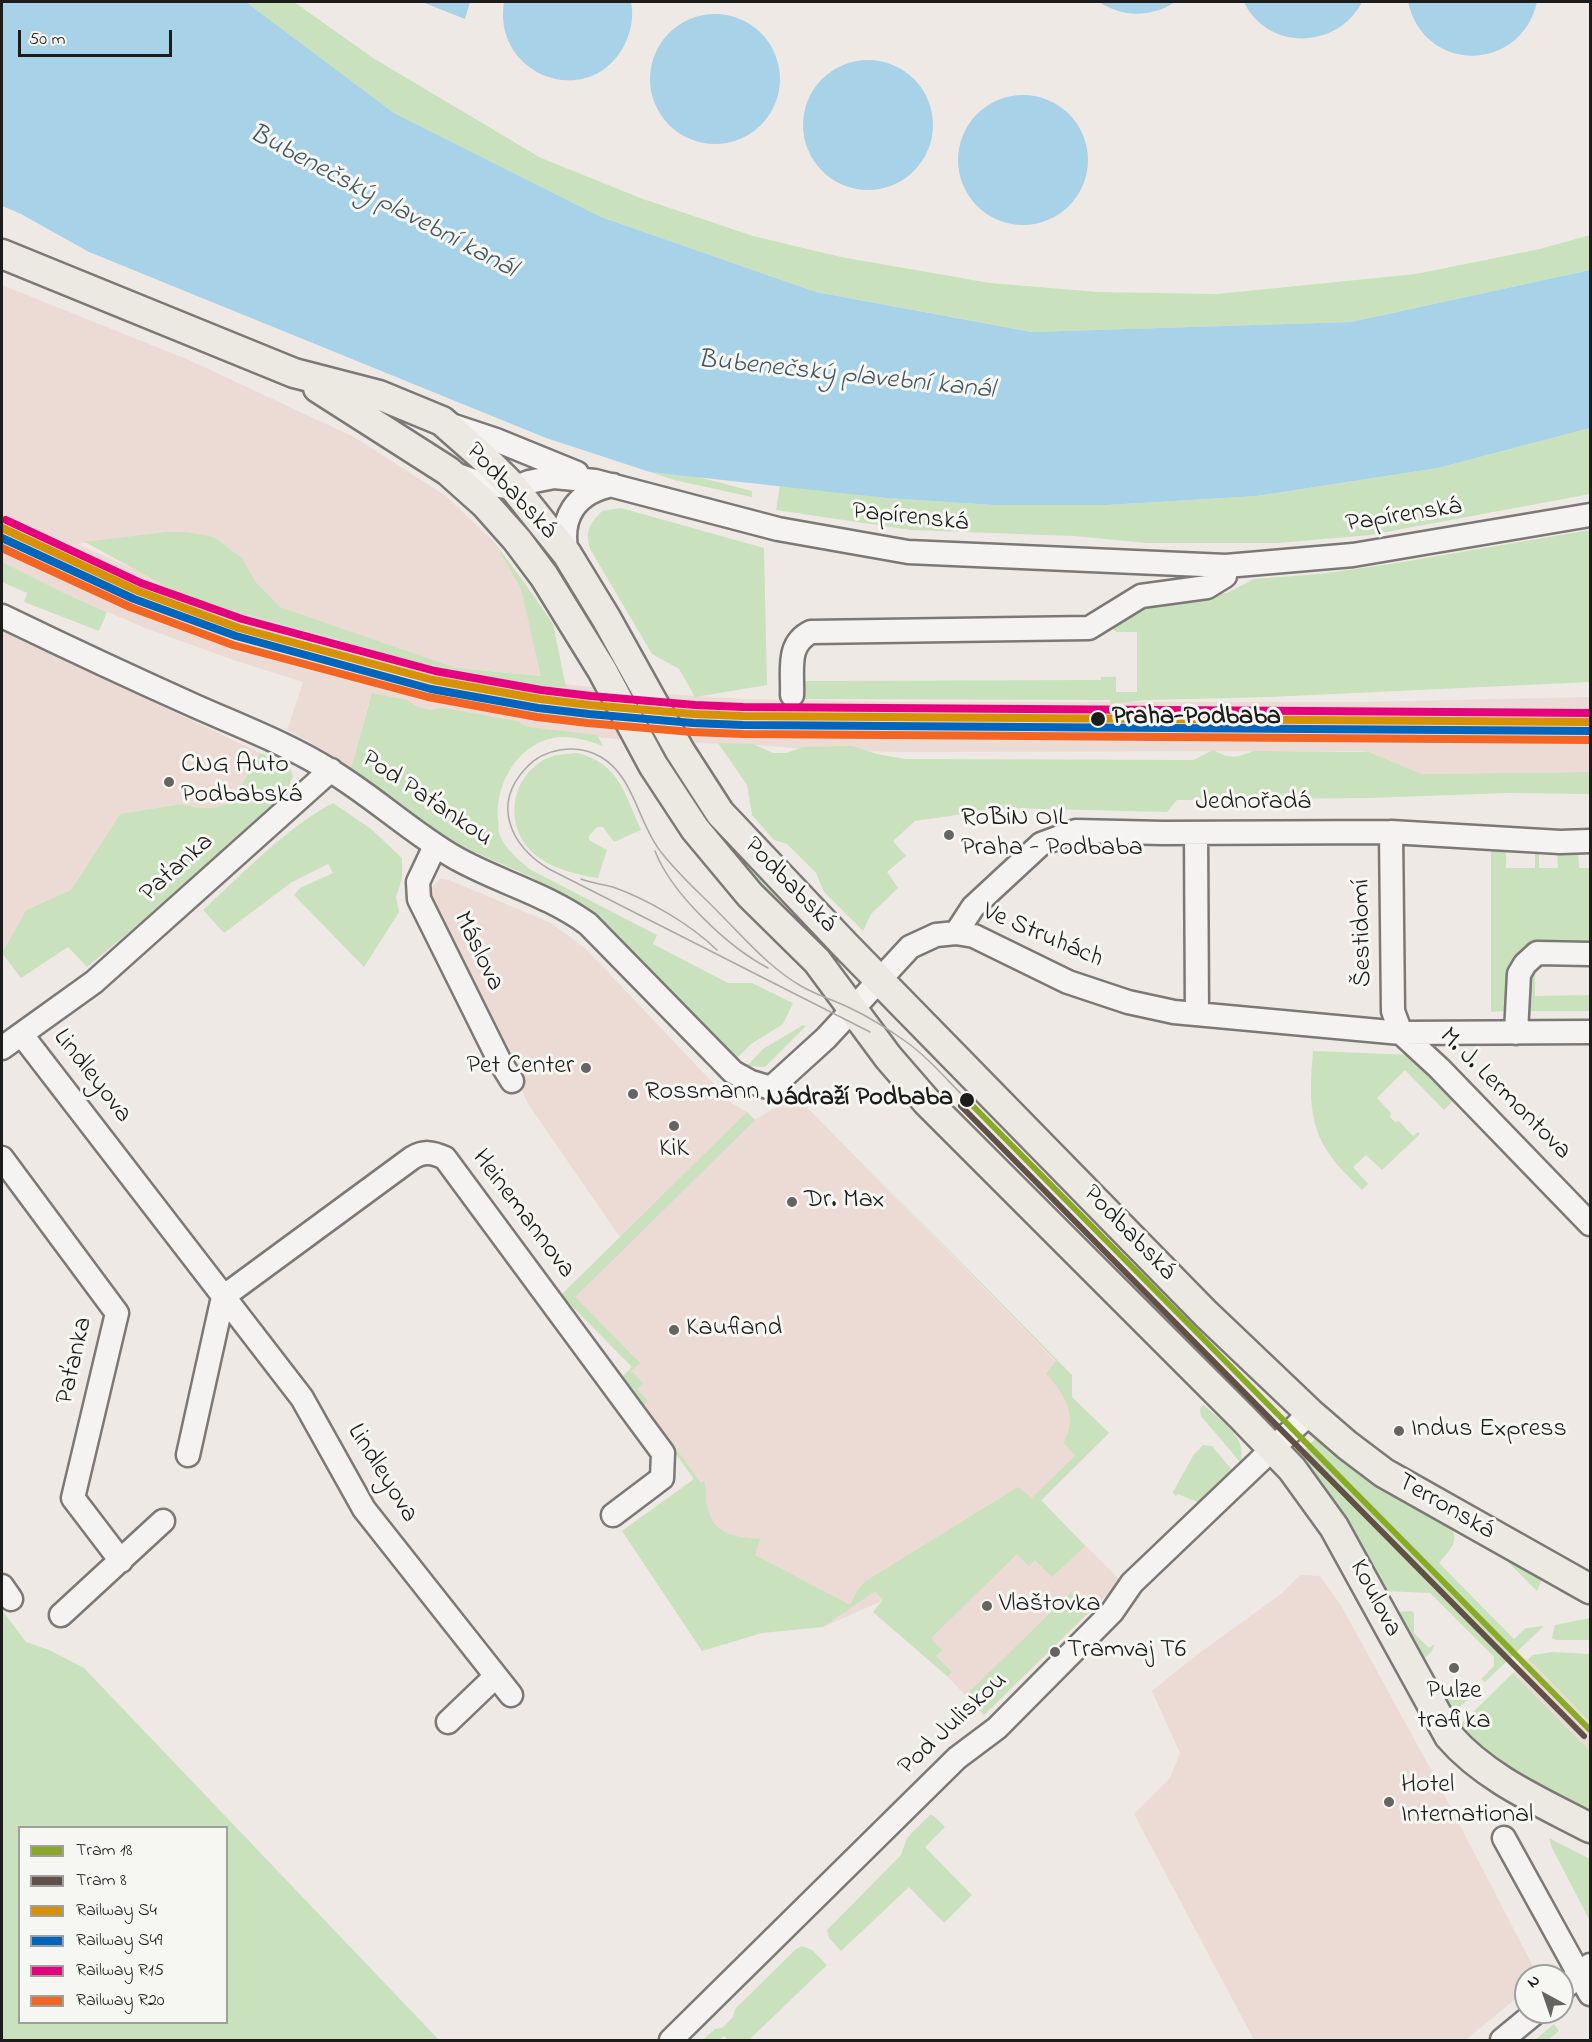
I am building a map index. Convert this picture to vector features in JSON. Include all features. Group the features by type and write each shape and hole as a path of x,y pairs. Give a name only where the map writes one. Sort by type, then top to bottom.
{"main road":[{"name":"Podbabská","path":"2,254 294,373 379,395 442,422 484,458 514,488 567,554 606,618 680,751 720,813 1206,1314 1310,1413"},
{"name":"Podbabská","path":"294,373 448,471 485,504 517,540 544,576 602,670 653,765 695,829 750,895 817,962 888,1057 927,1102 1274,1449"},
{"name":"Terronská","path":"1310,1413 1384,1473 1590,1589"},
{"name":"Koulova","path":"1274,1449 1309,1491 1334,1527 1443,1726 1466,1755 1502,1781 1590,1828"}],"street":[{"name":"Papírenská","path":"442,422 496,440 604,483 770,527 908,552 1226,566 1353,555 1590,515"},
{"name":"Papírenská","path":"448,471 480,483 514,488 529,482 554,477 604,483"},
{"path":"567,554 564,531 573,508 604,483"},
{"path":"514,488 513,512 517,540"},
{"path":"792,694 793,649 800,637 811,632 1089,628 1141,596 1207,587 1225,576 1226,566"},
{"name":"Pod Paťankou","path":"2,616 331,770 435,846 496,878 568,909 581,919 733,1072 751,1082 771,1088 826,1038 852,1009"},
{"name":"Paťanka","path":"2,1048 94,982 331,770"},
{"name":"Jednořadá","path":"956,933 973,907 1041,844 1076,831 1391,832 1590,842"},
{"path":"1196,832 1197,1014"},
{"name":"Šestidomí","path":"1391,832 1393,1011 1401,1033"},
{"name":"Máslova","path":"435,846 418,882 418,899 499,1060 512,1081"},
{"name":"Ve Struhách","path":"852,1009 910,947 936,935 956,933 974,936 1068,982 1128,1002 1174,1012 1401,1033 1590,1032"},
{"path":"1516,1033 1519,974 1525,964 1537,953 1590,954"},
{"name":"M. J. Lermontova","path":"1401,1033 1439,1068 1590,1224"},
{"name":"Lindleyova","path":"22,1035 302,1398 364,1509 511,1695"},
{"name":"Heinemannova","path":"223,1297 412,1158 421,1153 433,1152 445,1158 663,1453 663,1478 614,1515"},
{"name":"Paťanka","path":"2,1158 117,1313 73,1498 121,1561"},
{"path":"188,1455 223,1297"},
{"name":"Pod Juliskou","path":"671,2040 957,1758 997,1728 1112,1612 1132,1583 1310,1413"},
{"path":"61,1615 163,1521"},
{"path":"448,1722 496,1676"},
{"path":"1504,1838 1587,1978"},
{"path":"1502,2040 1521,2024"}],"shaded area":[{"path":"2,285 189,360 354,437 446,496 494,542 521,589 542,676 480,670 545,682 649,693 744,699 898,702 1359,702 1590,697 1590,772 1420,774 1369,752 1358,751 898,752 819,750 742,744 645,742 538,731 370,699 351,768 287,730 303,682 145,628 64,593 2,562","holes":["165,532 214,537 242,558 255,581 280,607 448,666 339,641 252,614 163,582 77,544"]},
{"path":"2,630 260,753 231,803 214,808 199,808 181,804 120,814 71,890 26,910 2,953"},
{"path":"440,879 449,880 551,923 586,949 732,1103 747,1112 754,1120 796,1096 1056,1362 1072,1375 1072,1397 1109,1433 1041,1501 1121,1581 984,1715 947,1676 873,1612 882,1601 823,1627 696,1512 694,1479 621,1378 632,1367 561,1295 620,1237 528,1104 499,1036 429,900 429,890"},
{"path":"1300,1575 1320,1576 1342,1607 1437,1781 1532,1964 1514,1964 1514,2000 1466,2040 1254,2040 1134,1814 1170,1778 1180,1753 1152,1691 1198,1654 1281,1594"},
{"path":"1528,1659 1590,1722 1590,1751 1513,1673"}],"green space":[{"path":"246,2 294,2 373,58 541,158 643,199 753,236 841,257 990,283 1098,292 1217,294 1416,274 1540,249 1590,235 1590,270 1351,322 1033,332 816,292 601,217 394,113"},
{"path":"1590,428 1590,494 1370,535 1278,543 1147,543 1074,536 911,530 776,510 780,485 886,498 994,505 1107,505 1257,496 1438,468"},
{"path":"650,472 694,476 752,491 752,497 674,480"},
{"path":"621,508 764,548 767,685 695,697 679,669 652,654 590,549 588,532 594,520 602,511"},
{"path":"1590,530 1590,682 1269,697 1146,700 1111,704 1110,700 802,699 803,681 1101,680 1101,677 1116,677 1116,692 1137,692 1137,632 1117,632 1109,627 1132,605 1227,593 1254,579 1320,574 1397,563"},
{"path":"165,532 186,532 214,537 242,558 255,581 280,607 456,668 541,676 521,589 494,542 553,624 566,687 539,686 417,662 185,597 85,542"},
{"path":"2,562 107,612 99,631 24,602 27,593 2,582"},
{"path":"583,605 833,947 826,954 745,871 700,814 645,727 578,608"},
{"path":"372,693 407,700 417,707 430,710 443,708 517,721 528,727 597,735 603,746 562,737 534,745 523,754 513,765 501,791 498,820 501,839 518,859 533,871 657,935 653,944 728,983 752,983 793,1003 783,1024 751,1044 737,1058 606,927 575,901 531,877 437,835 351,768"},
{"path":"718,743 753,744 773,753 786,753 804,747 852,746 877,754 905,759 1194,760 1213,750 1233,756 1254,751 1369,752 1421,774 1590,772 1590,794 1509,793 1368,798 1177,800 1167,812 1005,808 915,821 893,841 906,856 887,872 898,888 871,914 863,931 824,892 816,873 787,844 774,840 752,815 747,785"},
{"path":"260,753 289,764 293,776 286,793 87,967 68,947 21,978 2,953 26,910 71,890 120,814 181,804 213,808 231,803"},
{"path":"577,753 602,764 611,772 625,792 641,830 614,842 603,827 597,827 589,836 589,840 607,850 598,878 553,866 537,856 530,850 516,825 514,812 516,799 527,774 537,764 550,757"},
{"path":"333,803 371,829 402,858 402,879 396,897 399,912 364,967 294,895 300,888 333,873 328,864 292,882 224,933 203,910 298,825"},
{"path":"1491,846 1557,849 1578,850 1579,868 1590,868 1590,946 1525,950 1518,955 1507,977 1506,1011 1491,1012","holes":["1535,849 1535,868 1506,868 1506,850","1557,849 1558,868 1539,868 1539,850"]},
{"path":"1579,960 1579,965 1535,966 1535,996 1590,995 1590,1011 1529,1011 1529,963"},
{"path":"803,1025 806,1026 765,1067 747,1066 763,1049"},
{"path":"1313,1051 1412,1055 1455,1099 1444,1110 1405,1070 1377,1098 1391,1113 1390,1117 1395,1122 1399,1121 1413,1136 1418,1132 1420,1134 1382,1170 1366,1155 1353,1167 1368,1184 1362,1190 1334,1160 1317,1131 1311,1092"},
{"path":"747,1112 755,1120 575,1297 640,1363 631,1371 643,1383 637,1389 648,1401 644,1405 701,1483 704,1481 706,1503 714,1524 734,1536 760,1539 755,1555 850,1605 857,1591 866,1581 1018,1487 1032,1498 1075,1456 1064,1443 1069,1431 1068,1406 1061,1392 1046,1374 1056,1361 858,1158 1072,1375 1072,1397 1109,1433 1041,1500 1085,1546 1052,1577 1035,1560 1029,1566 1017,1554 931,1638 942,1650 936,1656 952,1672 947,1676 873,1612 883,1600 875,1591 823,1627 762,1633 702,1651 622,1531 694,1479 621,1378 632,1367 561,1295"},
{"path":"1204,1405 1237,1438 1242,1454 1240,1462 1201,1416 1200,1409"},
{"path":"1316,1438 1345,1460 1448,1524 1454,1535 1453,1545 1439,1563 1514,1639 1526,1628 1544,1626 1485,1682 1481,1679 1494,1666 1494,1657 1430,1593 1384,1591 1298,1457"},
{"path":"1203,1445 1212,1446 1233,1471 1202,1504 1178,1494 1175,1496 1173,1492 1194,1454"},
{"path":"1508,1559 1542,1579 1537,1591 1506,1560"},
{"path":"1072,1592 1090,1611 984,1715 965,1696"},
{"path":"2,1610 26,1642 49,1650 84,1668 439,2040 2,2040"},
{"path":"1412,1611 1414,1613 1414,1633 1429,1648 1435,1644 1422,1661 1396,1612"},
{"path":"1590,1618 1590,1640 1552,1638 1555,1625"},
{"path":"1553,1652 1590,1654 1590,1722 1528,1659 1533,1655"},
{"path":"1513,1673 1590,1751 1590,1814 1501,1764 1481,1748 1460,1725"},
{"path":"1462,1680 1475,1693 1452,1714 1443,1697"},
{"path":"930,1815 945,1827 925,1847 972,1895 944,1923 909,1887 841,1951 829,1938 827,1930 901,1855 907,1838"},
{"path":"1549,1838 1590,1859 1590,1921 1552,1848"},
{"path":"802,1946 812,1950 827,1965 749,2040 728,2040 724,2036 719,2040 703,2040 715,2029 722,2028 733,2017 735,2009 796,1949"},
{"path":"1554,2024 1559,2031 1548,2040 1535,2040"}],"water":[{"name":"Bubenečský plavební kanál","path":"2,2 246,2 394,113 601,217 816,292 1032,332 1351,322 1590,270 1590,428 1438,468 1257,496 1107,505 994,505 886,498 650,472 546,438 89,252 21,214 2,206"},
{"path":"422,2 470,2 465,19"},
{"path":"504,2 631,2 631,24 624,46 608,66 588,77 567,80 546,76 527,65 513,49 504,28"},
{"path":"1099,2 1175,2 1156,11 1137,14 1117,11"},
{"path":"1244,2 1362,2 1351,18 1337,29 1320,36 1303,38 1286,36 1269,30 1255,18"},
{"path":"1408,2 1537,2 1528,25 1512,42 1493,52 1472,56 1452,52 1433,42 1417,26"},
{"path":"715,14 740,19 761,33 775,54 780,79 775,104 761,125 740,139 715,144 690,139 669,125 655,104 650,79 655,54 669,33 690,19"},
{"path":"868,60 893,65 914,79 928,100 933,125 928,150 914,171 893,185 868,190 843,185 822,171 808,150 803,125 808,100 822,79 843,65"},
{"path":"1023,95 1048,100 1069,114 1083,135 1088,160 1083,185 1069,206 1048,220 1023,225 998,220 977,206 963,185 958,160 963,135 977,114 998,100"}],"tram line":[{"path":"870,1032 549,869 536,860 524,849 510,824 509,796 515,782 533,761 551,752 582,750 601,757 612,765 628,786 651,836 665,857 759,954 801,986 844,1005 905,1041 929,1061 967,1100"},
{"path":"655,851 674,884 702,917 736,947 768,968"},
{"path":"581,879 627,892 655,906 682,922 717,950"},
{"name":"18","path":"967,1100 1590,1730"},
{"name":"8","path":"961,1106 1584,1736"}],"rail line":[{"name":"R15","path":"6,520 141,583 242,619 435,671 541,690 695,705 743,707 1590,713"},
{"name":"S4","path":"2,528 138,591 239,628 433,680 540,699 694,714 743,716 1590,722"},
{"name":"S49","path":"2,538 134,599 236,636 431,689 538,708 693,723 743,725 1590,731"},
{"name":"R20","path":"2,548 130,607 233,645 428,697 537,717 692,732 743,734 1590,740"}],"place":[{"name":"Praha-Podbaba","path":"1098,719"},
{"name":"CNG Auto Podbabská","path":"169,782"},
{"name":"RoBiN OIL Praha - Podbaba","path":"949,835"},
{"name":"Pet Center","path":"586,1068"},
{"name":"Rossmann","path":"633,1094"},
{"name":"Nádraží Podbaba","path":"967,1100"},
{"name":"KiK","path":"674,1126"},
{"name":"Dr. Max","path":"792,1202"},
{"name":"Kaufland","path":"674,1330"},
{"name":"Indus Express","path":"1399,1431"},
{"name":"Vlaštovka","path":"987,1606"},
{"name":"Tramvaj T6","path":"1055,1652"},
{"name":"Pulze trafika","path":"1454,1668"},
{"name":"Hotel International","path":"1389,1802"}]}
